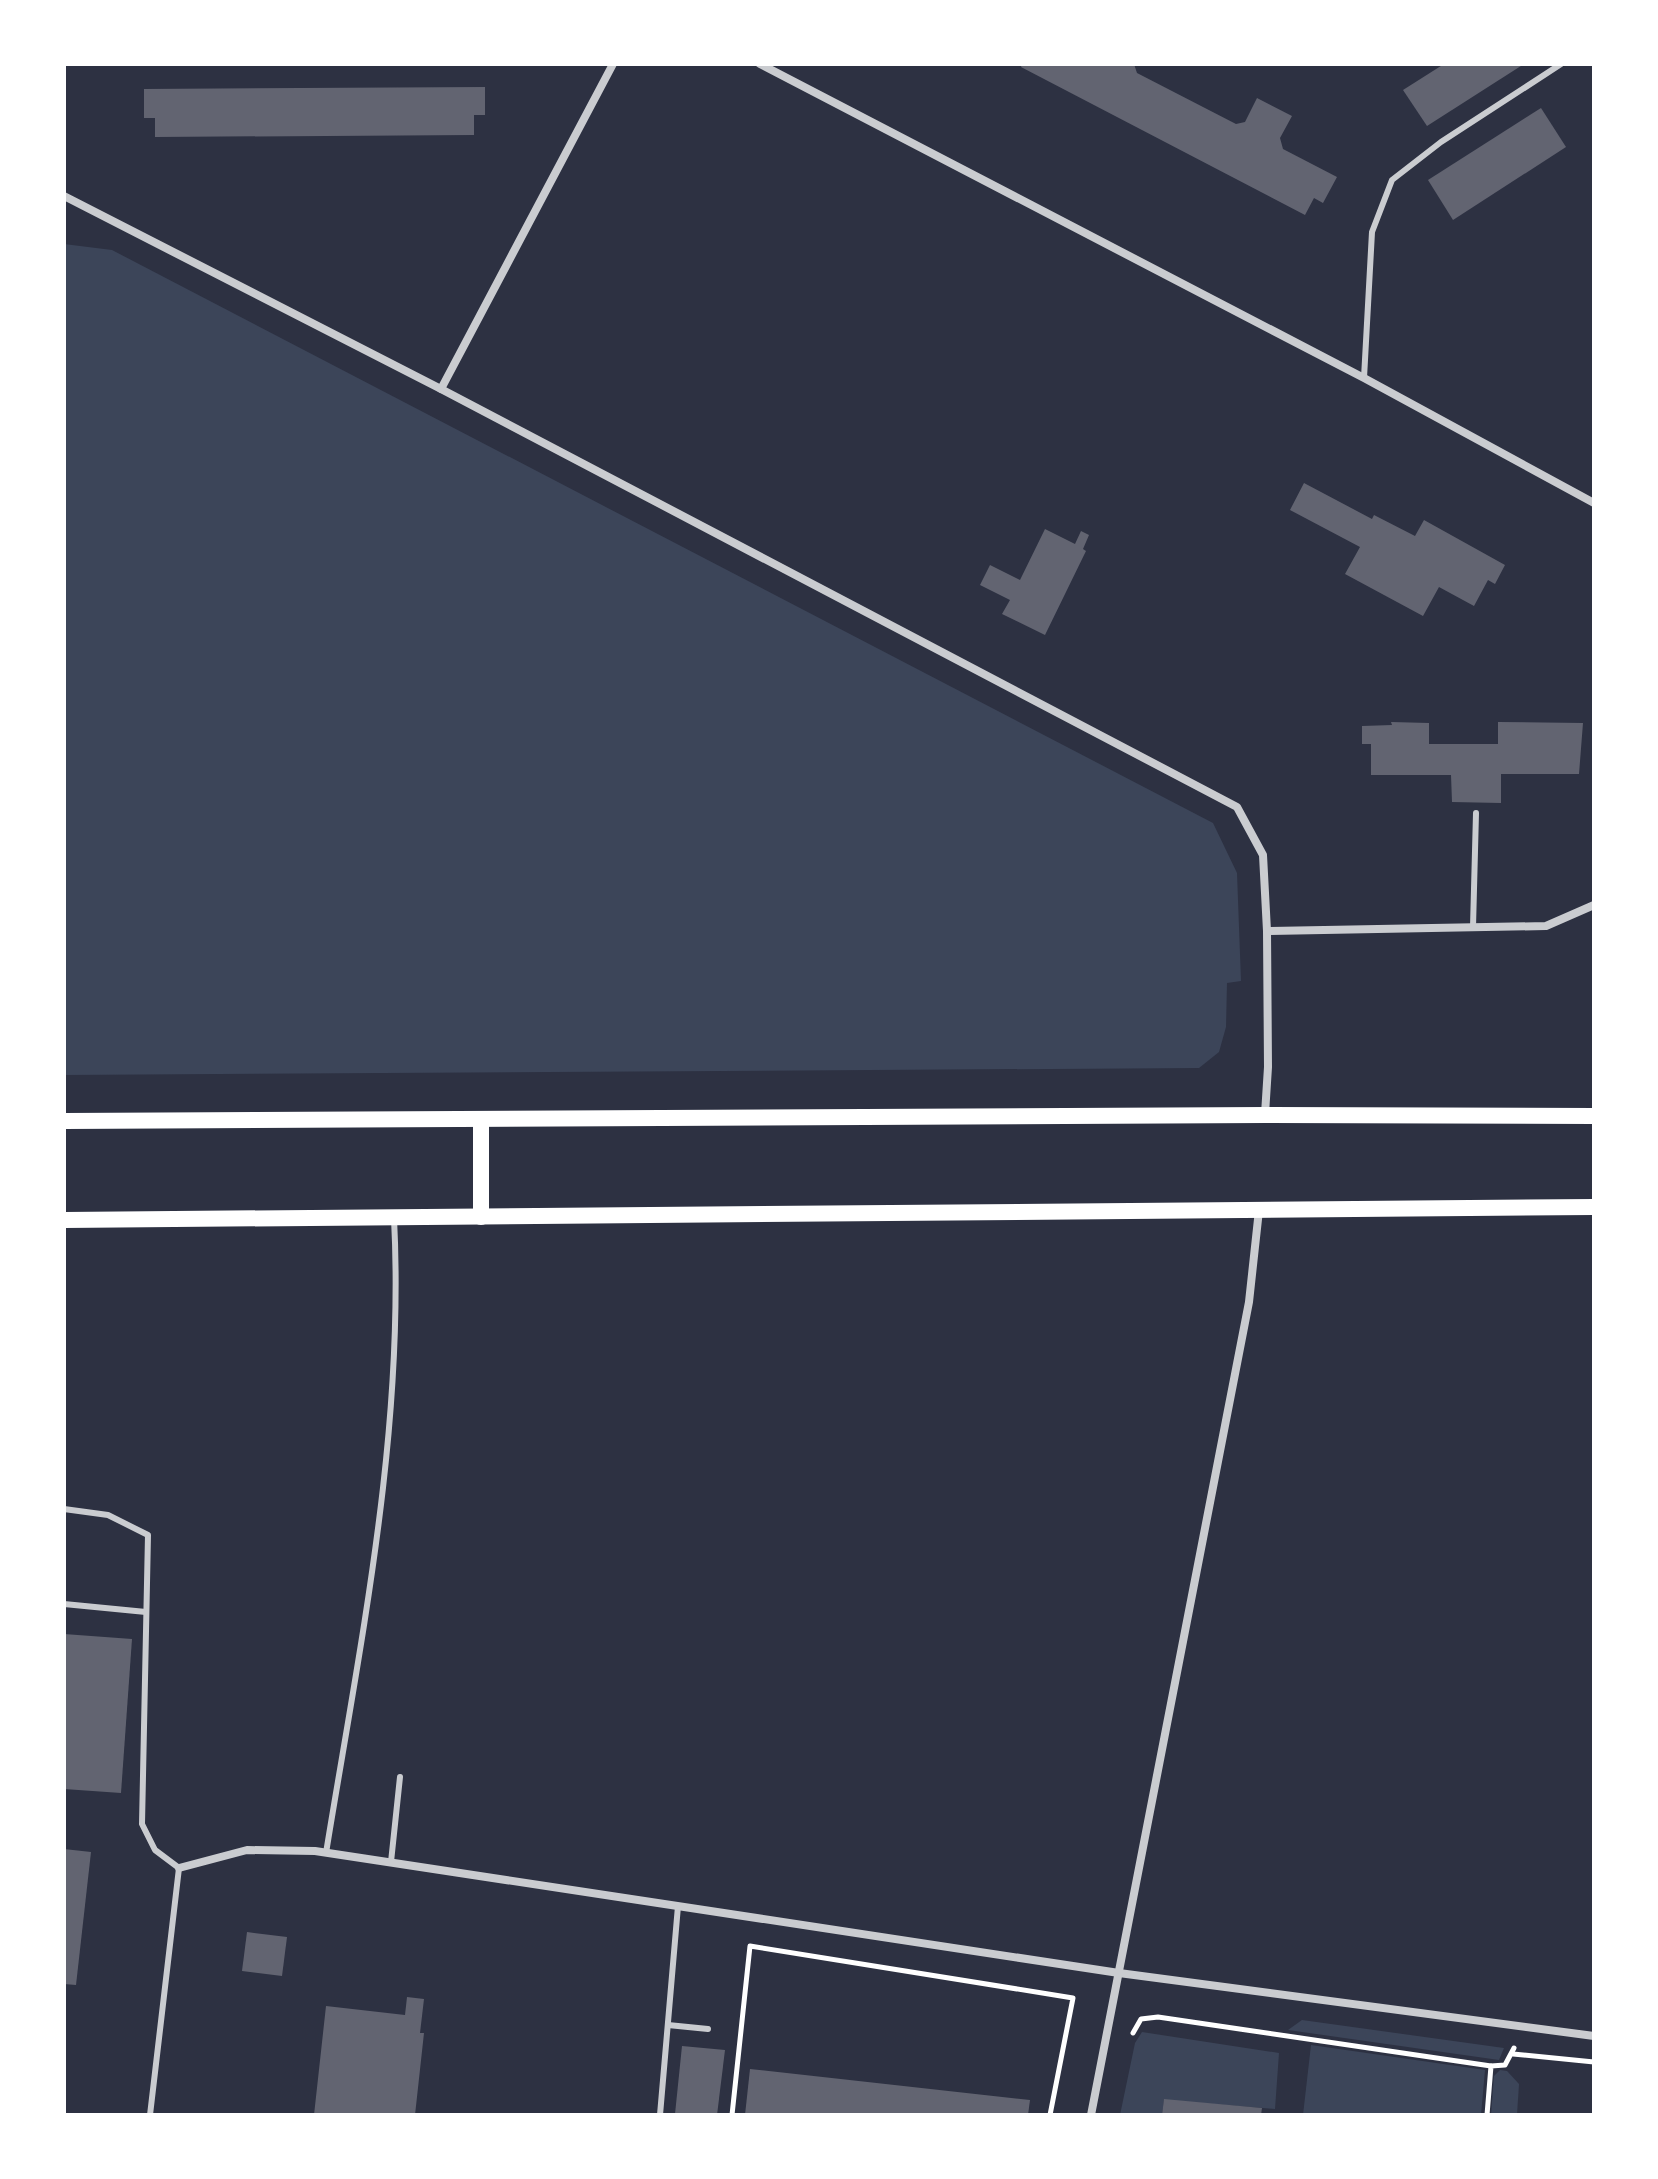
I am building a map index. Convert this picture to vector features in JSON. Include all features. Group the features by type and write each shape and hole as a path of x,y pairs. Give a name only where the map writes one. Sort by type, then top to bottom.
{"main road":[{"path":"64,1121 1594,1116"},
{"path":"481,1119 481,1217"},
{"path":"64,1220 1594,1207"}],"street":[{"path":"441,389 613,64"},
{"path":"760,64 1364,378 1594,503"},
{"path":"64,196 441,389 1237,807 1263,855 1267,931 1268,1067 1265,1115"},
{"path":"1267,931 1546,926 1594,905"},
{"path":"1091,2115 1246,1318 1259,1209"},
{"path":"179,1868 247,1850 326,1853 1119,1973 1594,2036"}],"lane":[{"path":"1364,378 1372,232 1392,180 1441,142 1561,64"},
{"path":"1473,927 1476,813"},
{"path":"326,1853 376,1539 394,1366 397,1263 394,1218"},
{"path":"64,1509 108,1515 148,1535 142,1824 155,1850 179,1868 150,2115"},
{"path":"64,1604 146,1612"},
{"path":"391,1862 400,1777"},
{"path":"660,2115 678,1906"},
{"path":"668,2025 708,2029"}],"path":[{"path":"732,2115 750,1946 1073,1998 1050,2115"},
{"path":"1128,2040 1141,2019 1158,2017 1491,2066 1505,2065 1513,2054 1518,2026"},
{"path":"1513,2054 1594,2062"},
{"path":"1487,2115 1491,2066"}],"shaded area":[{"path":"64,244 112,250 1213,823 1237,873 1241,981 1227,983 1226,1027 1219,1052 1199,1068 64,1075"},
{"path":"1302,2020 1504,2048 1499,2060 1288,2030"},
{"path":"1142,2032 1279,2053 1275,2109 1164,2100 1162,2115 1120,2115 1135,2043"},
{"path":"1311,2045 1485,2070 1481,2115 1303,2115"},
{"path":"1500,2070 1507,2071 1519,2084 1517,2115 1491,2115 1494,2076"}],"building":[{"path":"1022,64 1134,64 1137,73 1236,124 1245,122 1257,98 1292,116 1280,138 1283,149 1337,177 1323,203 1314,198 1305,215 1021,67"},
{"path":"1444,64 1524,64 1427,126 1403,90"},
{"path":"485,87 485,115 474,115 474,135 155,137 155,118 144,118 144,89"},
{"path":"1541,108 1566,147 1453,220 1428,180"},
{"path":"1304,483 1372,519 1374,515 1415,536 1424,520 1505,565 1495,584 1488,580 1474,606 1439,587 1423,616 1345,574 1360,547 1290,510"},
{"path":"1045,529 1075,544 1081,531 1089,535 1083,549 1086,551 1045,635 1002,614 1010,600 980,585 990,565 1020,580"},
{"path":"1391,722 1429,723 1429,744 1498,744 1498,722 1583,723 1579,774 1501,774 1501,803 1452,802 1451,775 1371,775 1371,744 1362,744 1362,726 1392,725"},
{"path":"64,1634 132,1639 121,1793 64,1789"},
{"path":"64,1849 91,1852 76,1985 64,1984"},
{"path":"247,1932 287,1937 282,1976 242,1971"},
{"path":"407,1997 424,1999 420,2033 424,2033 415,2115 314,2115 326,2006 405,2015"},
{"path":"682,2046 725,2050 717,2115 675,2114"},
{"path":"750,2069 1030,2100 1028,2115 745,2115"},
{"path":"1164,2099 1262,2108 1261,2115 1162,2115"}]}
